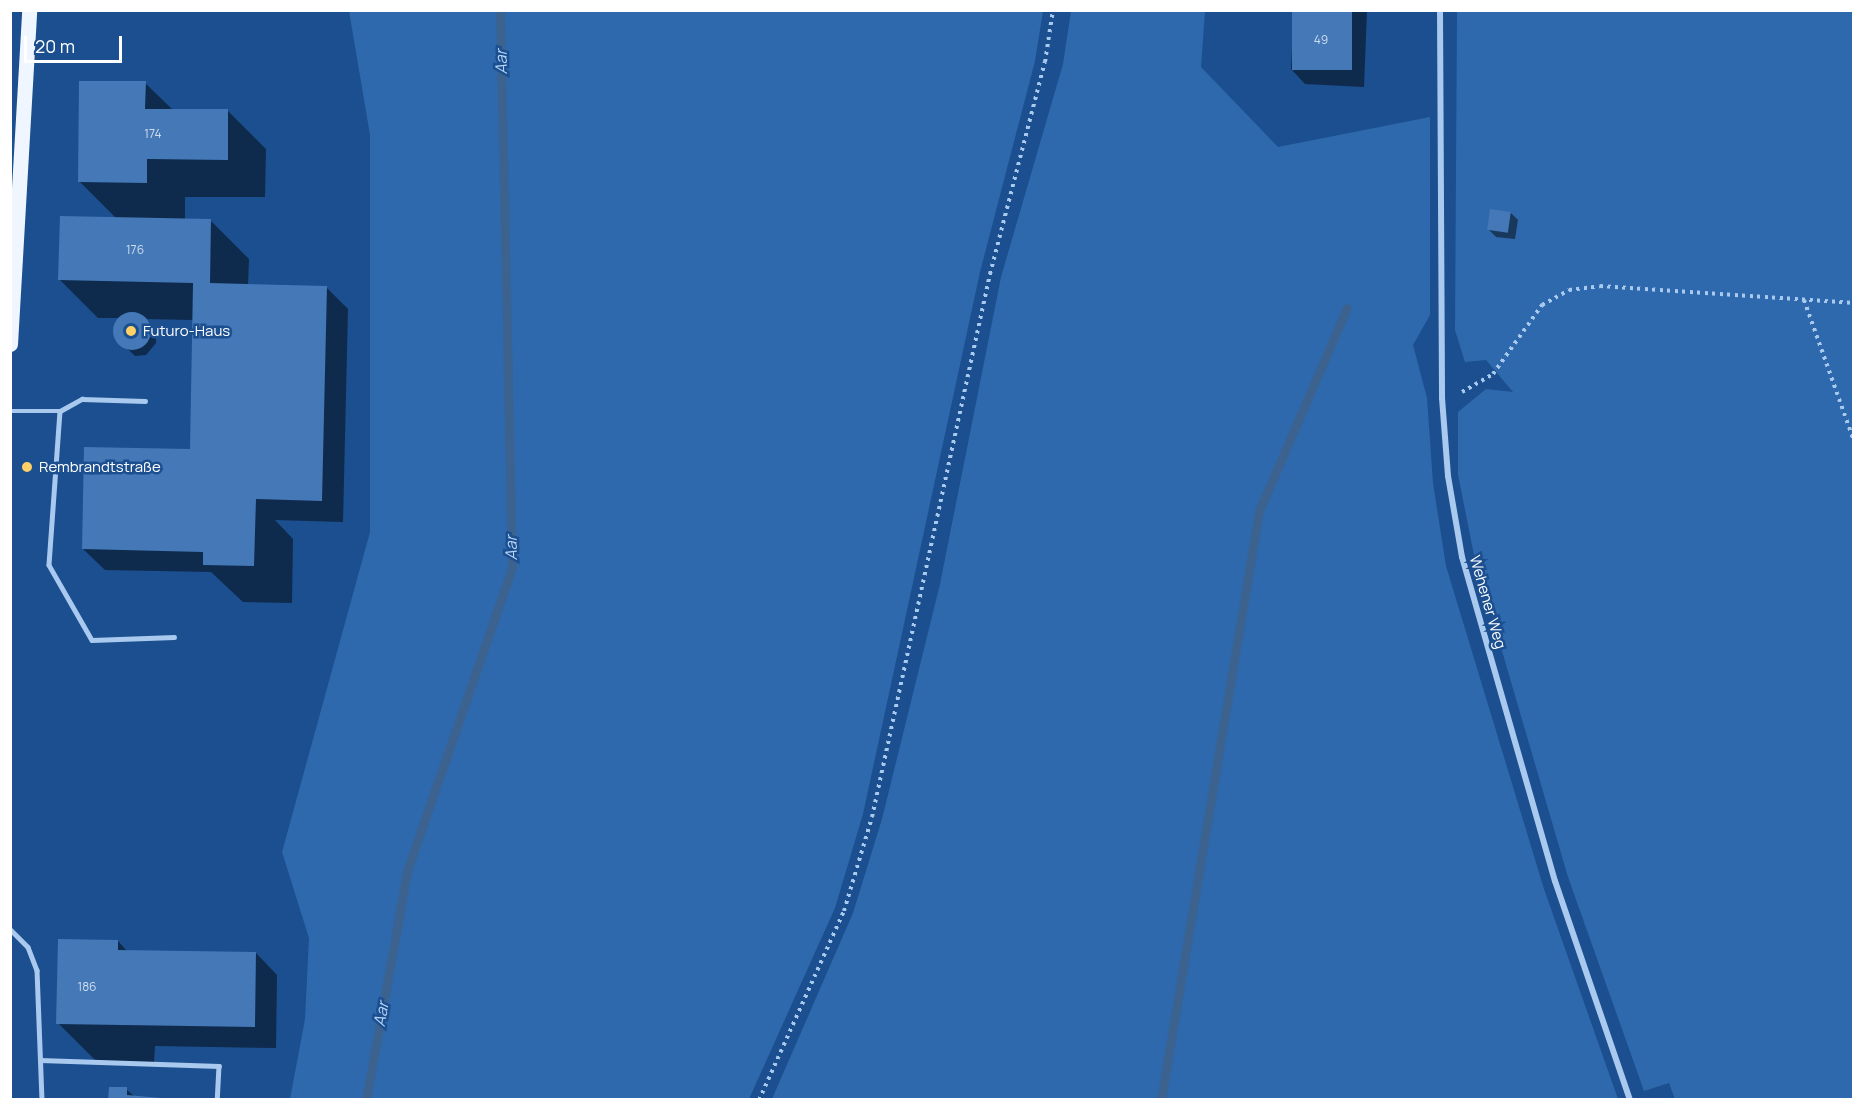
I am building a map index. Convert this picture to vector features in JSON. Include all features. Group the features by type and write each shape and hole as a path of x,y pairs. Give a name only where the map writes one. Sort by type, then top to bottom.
{"main road":[{"path":"10,344 29,10"}],"street":[{"name":"Wehener Weg","path":"1440,10 1442,398 1448,476 1462,557 1555,881 1630,1100"}],"lane":[{"path":"10,411 60,411 82,399 145,401"},
{"path":"60,411 49,565 92,640 174,637"},
{"path":"10,929 28,947 37,970 42,1100"},
{"path":"40,1060 219,1066 217,1100"}],"path":[{"path":"759,1100 844,911 872,817 990,274 1044,62 1053,10"},
{"path":"1442,398 1474,388 1493,374 1542,305 1569,290 1600,286 1854,303"},
{"path":"1804,300 1854,441"}],"shaded area":[{"path":"349,11 1043,11 1035,61 980,272 863,814 835,908 749,1099 290,1099 305,1019 309,938 282,852 370,532 370,135"},
{"path":"1071,11 1205,11 1201,67 1278,147 1430,117 1430,315 1413,345 1427,398 1433,483 1446,566 1544,889 1618,1099 772,1099 853,913 882,819 940,584 1001,277 1063,64"},
{"path":"1457,11 1853,11 1853,1099 1675,1099 1669,1083 1644,1091 1568,877 1474,555 1458,475 1458,412 1486,389 1513,392 1486,360 1465,362 1455,330"}],"building":[{"path":"1292,10 1352,10 1352,70 1292,70"},
{"path":"79,81 146,81 145,109 228,109 228,160 147,159 147,183 78,182"},
{"path":"1490,209 1511,212 1508,233 1487,230"},
{"path":"60,216 211,219 210,283 327,286 322,501 256,499 254,566 203,565 203,552 82,549 84,447 190,449 193,283 58,280"},
{"name":"Futuro-Haus","path":"132,312 139,313 145,318 150,324 150,338 145,344 139,349 132,350 125,349 119,344 114,338 113,331 114,324 119,318 125,313"},
{"path":"58,939 118,940 118,950 256,952 255,1027 56,1024"},
{"path":"109,1087 127,1087 127,1095 185,1100 108,1100"}],"waterway":[{"name":"Aar","path":"366,1100 407,871 512,568 500,10"},
{"path":"1161,1100 1259,511 1347,308"}],"place":[{"name":"Futuro-Haus","path":"131,331"},
{"name":"Rembrandtstraße","path":"27,467"}]}
